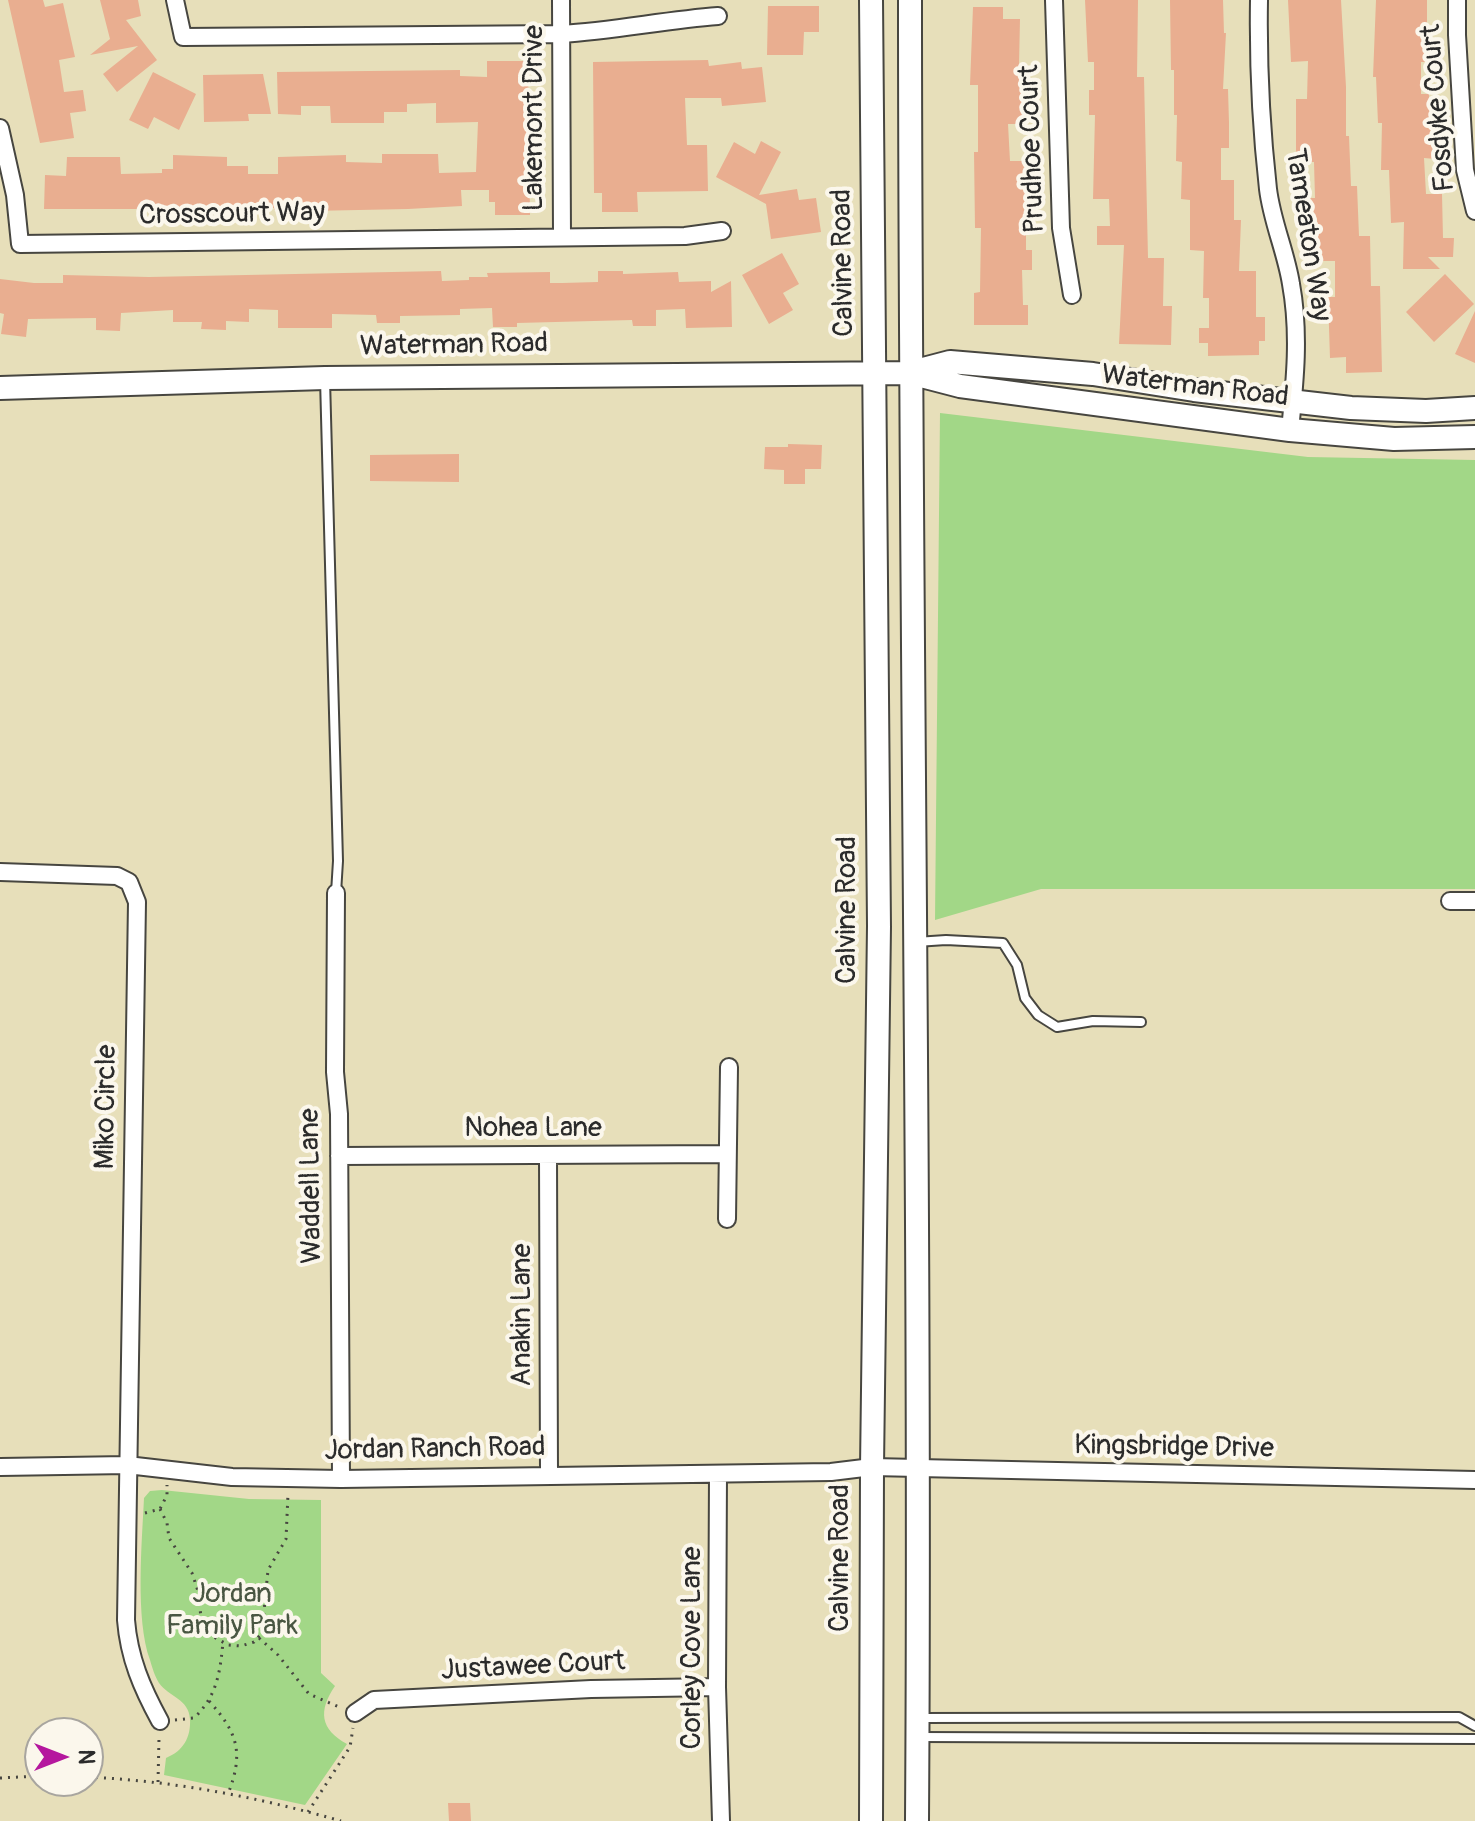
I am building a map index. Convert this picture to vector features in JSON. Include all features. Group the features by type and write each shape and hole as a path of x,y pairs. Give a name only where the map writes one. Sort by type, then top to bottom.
{"main road":[{"name":"Calvine Road","path":"871,0 879,926 871,1821"},
{"path":"910,0 910,373 920,1469 917,1821"},
{"name":"Waterman Road","path":"910,373 950,362 1093,374 1194,390 1351,408 1426,411 1475,408"},
{"name":"Waterman Road","path":"0,388 325,378 910,373 960,386 1290,430 1394,439 1475,437"}],"street":[{"path":"175,0 183,37 561,34 718,16"},
{"name":"Lakemont Drive","path":"561,0 562,235"},
{"name":"Prudhoe Court","path":"1054,0 1061,228 1072,295"},
{"name":"Tameaton Way","path":"1259,0 1258,34 1268,190 1274,224 1291,280 1296,315 1297,344 1290,430"},
{"name":"Fosdyke Court","path":"1457,0 1465,170 1475,211"},
{"name":"Crosscourt Way","path":"0,128 15,195 20,244 562,235"},
{"path":"562,235 685,236 722,231"},
{"name":"Miko Circle","path":"0,872 117,876 129,882 137,902 127,1465"},
{"name":"Waddell Lane","path":"336,893 335,1072 339,1114 341,1479"},
{"path":"1450,901 1475,901"},
{"path":"727,1219 729,1067"},
{"name":"Nohea Lane","path":"339,1156 727,1154"},
{"name":"Anakin Lane","path":"548,1156 549,1475"},
{"path":"127,1465 128,1648 142,1688 160,1721"},
{"name":"Jordan Ranch Road","path":"0,1467 127,1465 232,1477 341,1479 831,1472 872,1467"},
{"name":"Kingsbridge Drive","path":"872,1467 1475,1480"},
{"name":"Corley Cove Lane","path":"718,1474 717,1687 721,1821"},
{"name":"Justawee Court","path":"355,1713 374,1700 591,1689 717,1687"}],"lane":[{"path":"325,378 338,861 336,893"},
{"path":"915,942 1003,943 1017,965 1025,998 1038,1015 1057,1027 1093,1021 1141,1022"},
{"path":"918,1727 1459,1717 1475,1726"},
{"path":"918,1727 1475,1739"}],"path":[{"path":"126,1512 151,1513 160,1509 167,1495 169,1470"},
{"path":"160,1509 167,1523 169,1538 192,1573 198,1591 202,1626 223,1642 241,1646 254,1642 262,1632 268,1570 286,1539 288,1478"},
{"path":"258,1638 278,1655 309,1694 355,1713 350,1747 308,1812"},
{"path":"158,1782 160,1721 194,1718 209,1701 219,1680 223,1642"},
{"path":"209,1701 235,1735 238,1754 235,1777 228,1794"},
{"path":"0,1778 24,1777"},
{"path":"104,1778 158,1782 228,1794 341,1821"}],"green space":[{"path":"940,413 1308,457 1475,460 1475,889 1041,889 935,920"},
{"name":"Jordan Family Park","path":"150,1491 249,1499 321,1500 321,1673 335,1686 326,1704 324,1719 331,1732 347,1744 305,1805 164,1775 166,1758 181,1748 187,1738 190,1719 186,1707 156,1678 142,1624 144,1498"}],"building":[{"path":"8,0 43,0 45,7 63,3 75,57 59,60 64,92 83,90 86,111 70,113 74,138 40,143"},
{"path":"100,0 138,0 141,16 126,20 157,60 117,92 103,74 138,46 90,55 110,39"},
{"path":"1085,0 1138,0 1137,77 1144,77 1148,258 1164,258 1163,306 1172,306 1171,345 1119,344 1124,245 1097,245 1097,226 1110,226 1109,199 1093,199 1095,115 1089,115 1089,90 1094,90 1094,62 1088,62"},
{"path":"1170,0 1223,0 1226,33 1223,89 1228,89 1229,148 1221,148 1221,180 1234,180 1234,220 1241,220 1239,271 1256,271 1256,317 1265,317 1265,341 1259,341 1259,355 1208,356 1208,343 1199,343 1199,328 1209,328 1209,298 1203,298 1204,251 1190,250 1190,200 1181,199 1182,162 1176,161 1177,115 1174,115 1174,70 1171,70"},
{"path":"1288,0 1341,0 1351,186 1357,186 1359,236 1370,236 1371,286 1380,286 1382,372 1346,373 1346,357 1330,358 1328,297 1335,297 1335,261 1318,261 1317,218 1305,218 1304,198 1315,198 1314,162 1296,162 1296,99 1307,99 1308,61 1291,62"},
{"path":"1376,0 1427,0 1427,62 1421,62 1421,94 1429,94 1435,159 1424,158 1426,194 1442,194 1443,238 1454,238 1453,257 1428,257 1440,269 1403,269 1404,222 1391,223 1389,170 1381,170 1382,123 1378,123 1376,77 1373,77"},
{"path":"768,6 819,6 819,32 804,32 803,55 767,55"},
{"path":"973,7 1003,7 1003,19 1020,19 1019,66 1024,65 1025,124 1008,124 1010,161 1026,161 1026,250 1032,250 1032,270 1022,270 1023,305 1028,305 1028,325 974,325 974,293 980,292 981,228 975,228 974,152 978,152 978,85 970,85"},
{"path":"708,60 709,66 741,62 742,69 762,67 766,102 722,106 721,98 685,98 687,145 707,145 708,191 637,192 638,212 602,212 602,193 594,193 593,62"},
{"path":"487,61 528,61 530,215 495,215 495,202 489,202 489,190 461,190 462,206 408,209 309,211 274,208 149,212 149,209 44,209 45,175 66,176 67,157 120,157 121,174 162,173 162,169 173,169 173,155 227,157 227,166 248,166 248,174 278,174 278,157 346,155 346,162 382,163 382,154 438,154 439,173 476,172 478,122 436,123 436,103 407,104 407,112 384,112 384,123 331,123 330,106 301,106 301,115 278,114 277,72 460,70 460,76 487,77"},
{"path":"153,72 196,94 179,130 154,117 148,129 129,120"},
{"path":"263,74 271,114 248,114 249,121 204,122 203,75"},
{"path":"761,141 781,152 759,195 797,189 799,200 816,198 821,232 771,239 766,204 716,177 734,142 755,154"},
{"path":"782,253 799,284 783,293 793,310 769,324 742,275"},
{"path":"441,271 442,281 488,277 487,273 550,272 550,283 598,282 598,271 623,271 623,274 678,272 679,282 711,281 711,292 731,281 732,327 686,328 685,309 656,310 656,326 633,326 632,320 517,323 517,327 493,327 492,308 460,309 460,315 400,316 400,323 377,323 376,315 332,314 332,328 278,328 278,310 249,309 249,322 226,321 226,330 201,329 202,322 173,322 173,310 121,313 120,331 96,330 96,318 28,319 26,337 1,334 4,314 0,313 0,279 63,283 63,275 149,277"},
{"path":"1445,274 1474,304 1434,342 1406,312"},
{"path":"1475,311 1475,363 1455,354"},
{"path":"788,444 822,445 821,469 805,469 805,484 784,484 784,470 764,469 765,447 788,447"},
{"path":"459,454 459,482 370,481 370,455"},
{"path":"448,1803 470,1803 471,1821 449,1821"}]}
